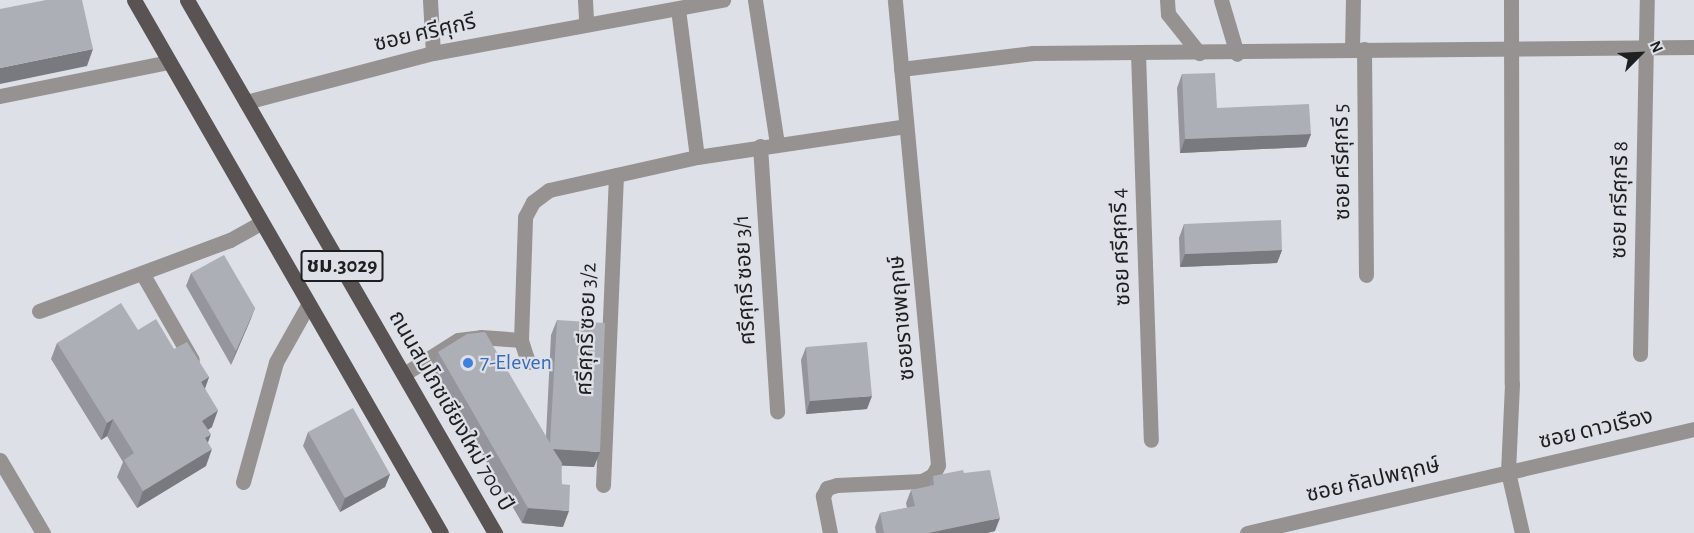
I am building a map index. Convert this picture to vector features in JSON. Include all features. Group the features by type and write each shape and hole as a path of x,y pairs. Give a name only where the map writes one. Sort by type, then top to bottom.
{"main road":[{"name":"ชม.3029","path":"134,0 441,533"},
{"name":"ถนนสมโภชเชียงใหม่ 700 ปี","path":"187,0 495,533"}],"street":[{"path":"430,0 433,53"},
{"path":"585,0 586,22"},
{"name":"ซอย ศรีศุกรี","path":"246,102 433,53 586,22 723,0"},
{"path":"755,0 777,143"},
{"name":"ซอยราชพฤกษ์","path":"830,533 823,496 827,488 837,485 922,482 937,470 895,0"},
{"path":"1167,0 1168,14 1199,53"},
{"path":"1221,0 1237,54"},
{"name":"ซอย ศรีศุกรี 5","path":"1353,0 1358,50 1366,274"},
{"path":"1511,0 1512,384 1508,472 1522,533"},
{"name":"ซอย ศรีศุกรี 8","path":"1640,354 1647,0"},
{"path":"678,9 697,157"},
{"path":"901,69 1011,55 1694,47"},
{"name":"ซอย ศรีศุกรี 4","path":"1138,53 1151,440"},
{"path":"0,96 170,62"},
{"path":"528,362 521,340 525,217 533,202 549,190 697,157 777,143 906,126"},
{"name":"ศรีศุกรี ซอย 3/1","path":"760,147 777,411"},
{"name":"ศรีศุกรี ซอย 3/2","path":"603,485 616,175"},
{"path":"39,311 230,240 261,223"},
{"path":"141,273 200,373"},
{"path":"243,482 276,362 308,305"},
{"path":"404,374 458,340 481,337 521,340"},
{"name":"ซอย ดาวเรือง","path":"1508,472 1694,429"},
{"path":"0,460 43,533"},
{"name":"ซอย กัลปพฤกษ์","path":"1247,533 1508,472"}],"building":[{"path":"46,0 82,0 93,49 0,68 0,9"},
{"path":"1215,73 1217,108 1309,104 1311,134 1185,139 1182,74"},
{"path":"1281,220 1282,250 1185,254 1184,224"},
{"path":"224,255 255,308 236,351 191,273"},
{"path":"121,303 138,330 156,319 174,349 187,342 209,377 201,382 218,410 202,421 211,434 205,438 212,449 143,491 124,460 134,453 113,419 107,423 57,343"},
{"path":"557,320 605,323 600,452 553,449 562,463 561,484 570,485 569,511 528,508 438,352 467,334 485,332 550,443"},
{"path":"867,342 872,396 810,401 806,347"},
{"path":"353,408 390,474 345,498 308,432"},
{"path":"963,470 964,473 990,470 1000,518 928,533 884,533 880,513 915,506 911,490 934,485 933,476"}],"place":[{"name":"7-Eleven","path":"468,363"}]}
